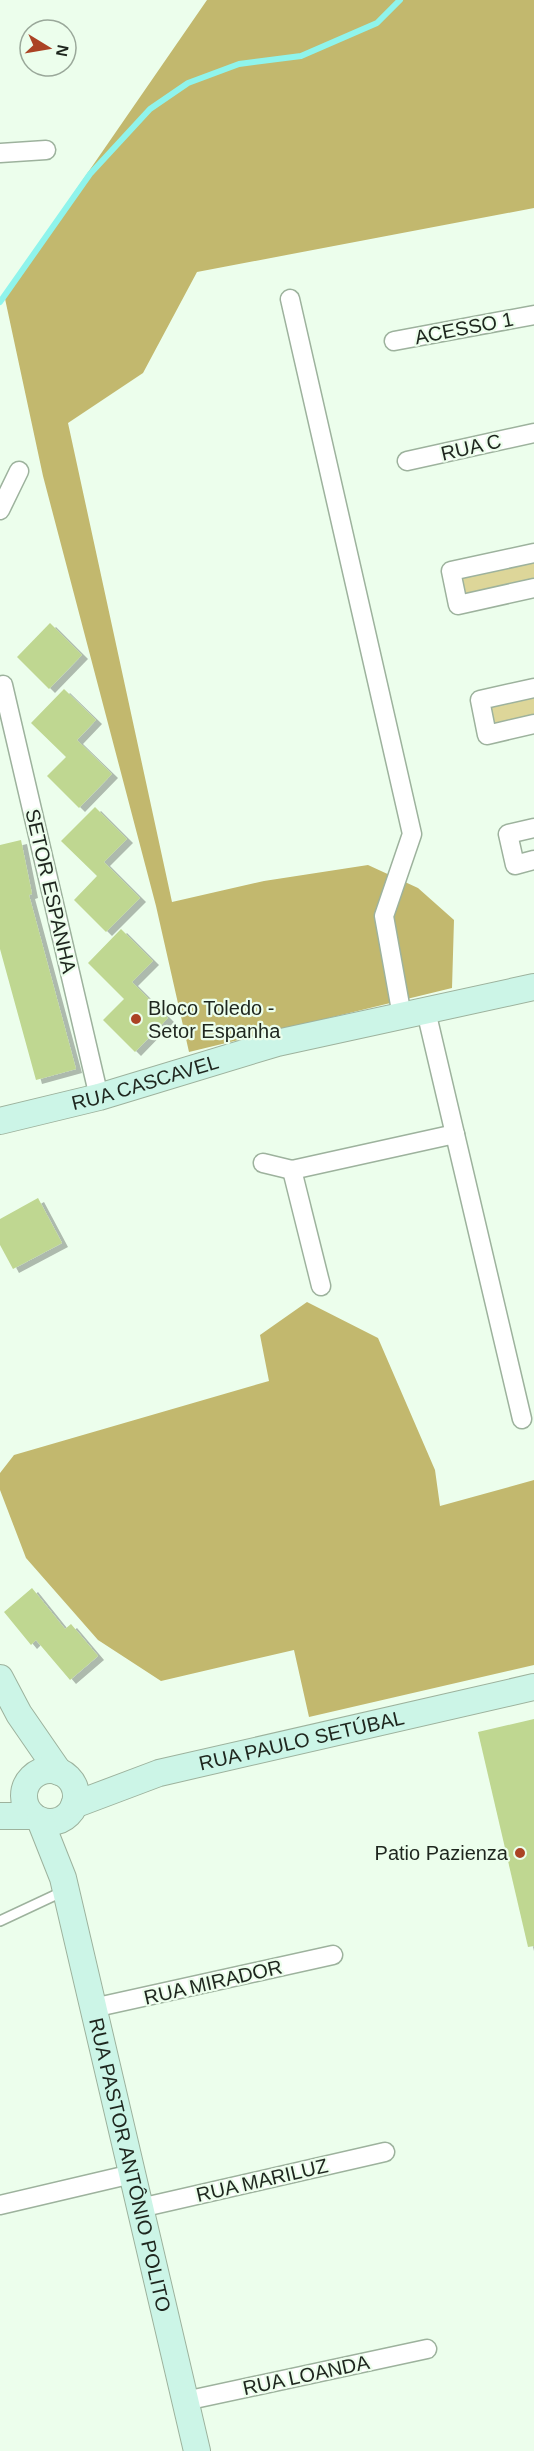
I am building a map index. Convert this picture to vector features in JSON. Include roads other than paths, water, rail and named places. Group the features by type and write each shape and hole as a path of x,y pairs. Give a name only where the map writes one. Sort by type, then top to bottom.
{"main road":[{"name":"RUA CASCAVEL","path":"0,1120 99,1096 277,1043 534,987"},
{"path":"0,1678 19,1714 59,1772 66,1776 75,1789 71,1810 55,1822 37,1818 0,1816"},
{"name":"RUA PAULO SETÚBAL","path":"71,1810 159,1773 534,1687"},
{"path":"19,1714 28,1763 26,1787 28,1809 37,1818"},
{"path":"0,1804 26,1787 41,1772 59,1772"},
{"name":"RUA PASTOR ANTÔNIO POLITO","path":"65,1884 71,1810"},
{"name":"RUA PASTOR ANTÔNIO POLITO","path":"37,1818 65,1884 197,2451"}],"street":[{"path":"0,153 46,150"},
{"path":"290,299 412,834 384,916 455,1134 522,1419"},
{"name":"ACESSO 1","path":"394,341 534,315"},
{"name":"RUA C","path":"407,461 534,433"},
{"path":"0,510 19,471"},
{"path":"534,553 452,572 458,605 534,588"},
{"name":"SETOR ESPANHA","path":"3,685 99,1096"},
{"path":"534,688 480,700 487,735 534,724"},
{"path":"534,828 508,834 515,865 534,860"},
{"path":"263,1163 292,1170 455,1134"},
{"path":"292,1170 321,1286"},
{"name":"RUA MIRADOR","path":"93,2008 333,1954"},
{"name":"RUA MARILUZ","path":"140,2208 385,2152"},
{"path":"0,2205 132,2174"},
{"name":"RUA LOANDA","path":"185,2401 427,2349"}],"lane":[{"path":"0,1921 65,1884"}],"waterway":[{"path":"0,302 90,174 150,109 188,83 239,64 301,56 377,23 400,0"}],"place":[{"name":"Bloco Toledo - Setor Espanha","path":"136,1019"},
{"name":"Patio Pazienza","path":"520,1853"}]}
